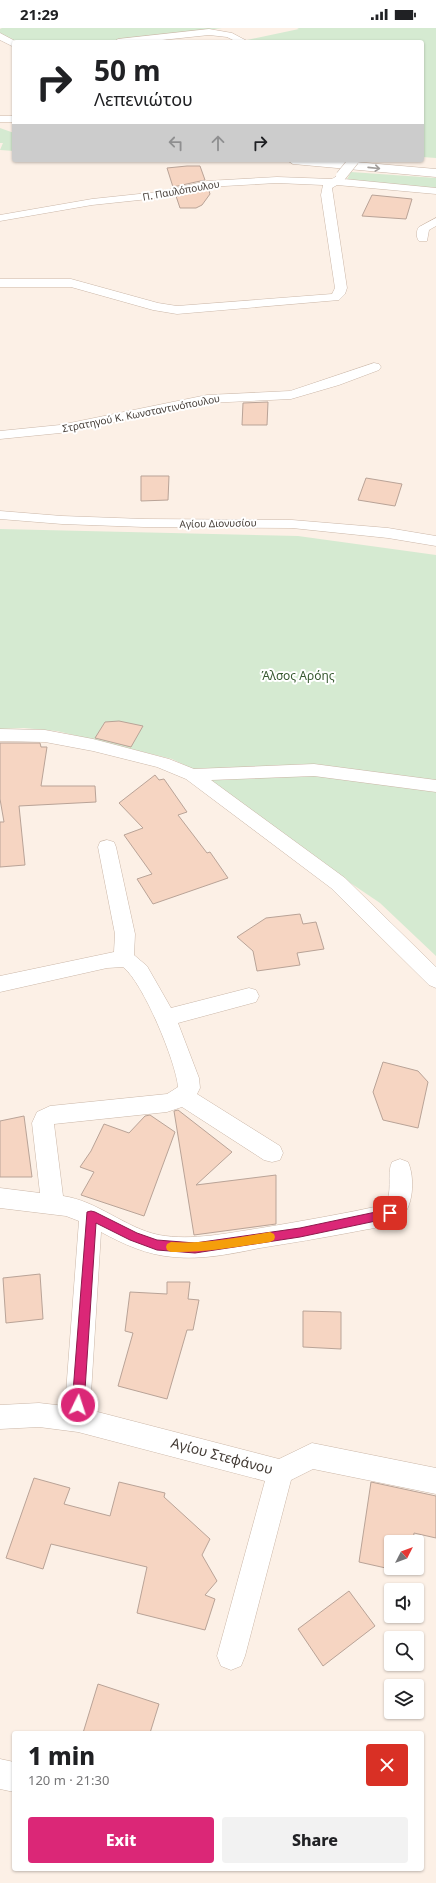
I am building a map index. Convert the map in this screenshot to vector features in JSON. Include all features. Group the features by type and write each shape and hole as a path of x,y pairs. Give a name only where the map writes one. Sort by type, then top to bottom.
{"main road":[{"path":"315,162 436,173"},
{"path":"421,162 436,163"}],"street":[{"path":"218,33 233,28"},
{"path":"135,40 195,33 218,33 233,36 240,40"},
{"path":"0,36 12,43"},
{"path":"0,283 70,283 157,307 177,310 335,297 340,294 341,288 327,187 338,179 352,162"},
{"name":"Π. Παυλόπουλου","path":"0,218 92,202 158,195 207,184 277,180 338,179 436,191"},
{"path":"423,239 423,229 436,221"},
{"name":"Στρατηγού Κ. Κωνσταντινόπουλου","path":"0,435 60,429 207,399 291,394 334,382 374,367"},
{"name":"Αγίου Διονυσίου","path":"0,515 62,520 162,524 250,522 292,524 395,534 436,541"},
{"path":"0,735 45,736 93,745 163,763 192,775 338,883 436,980"},
{"path":"192,775 314,770 436,786"},
{"path":"107,847 125,934 124,959"},
{"path":"0,984 106,960 124,959 134,965 145,978 164,1018 188,1077 189,1088 183,1096 167,1103 153,1106 50,1115 45,1118 43,1124 53,1204"},
{"path":"164,1018 249,996"},
{"path":"183,1096 272,1154"},
{"path":"0,1198 70,1207 157,1245 181,1248 211,1247 300,1232 390,1213 394,1211 397,1204 400,1169"},
{"path":"77,1420 91,1215"},
{"name":"Αγίου Στεφάνου","path":"0,1417 16,1414 46,1415 77,1420 280,1472 231,1656"},
{"path":"280,1472 312,1456 436,1481"},
{"path":"0,1774 12,1777"}],"green space":[{"path":"222,28 125,40 12,40 0,34 0,29"},
{"path":"297,28 436,28 436,158 424,157 424,40 247,40 299,29"},
{"path":"0,128 12,132 12,151 0,150 3,143 0,143"},
{"path":"351,172 436,178 436,188 346,181"},
{"name":"Άλσος Αρόης","path":"0,529 298,536 436,555 436,956 380,903 318,861 199,772 172,759 57,731 24,728 0,729"}],"building":[{"path":"200,166 205,180 173,187 167,168"},
{"path":"208,188 210,194 202,205 196,208 180,208 176,196"},
{"path":"372,195 412,199 406,219 362,216"},
{"path":"268,402 267,425 242,425 243,403"},
{"path":"141,476 169,476 168,500 141,501"},
{"path":"366,478 402,484 395,506 358,500"},
{"path":"119,721 143,726 131,747 95,738 105,722"},
{"path":"0,743 40,743 41,747 47,747 41,786 95,786 96,802 19,806 25,865 0,867 0,822 4,822 0,799"},
{"path":"155,775 159,780 164,779 187,812 178,815 207,853 210,852 228,878 153,904 137,879 152,874 124,835 143,828 119,803"},
{"path":"300,914 303,924 316,922 324,949 297,953 300,965 257,971 253,951 237,937 266,918"},
{"path":"383,1062 418,1071 428,1082 418,1128 383,1120 373,1092"},
{"path":"178,1110 232,1152 196,1185 276,1175 276,1224 194,1235 174,1111"},
{"path":"150,1115 175,1132 144,1216 81,1195 94,1172 80,1167 91,1151 104,1124 129,1133 145,1116"},
{"path":"24,1116 32,1177 0,1177 0,1121"},
{"path":"40,1274 43,1319 6,1323 3,1278"},
{"path":"167,1282 190,1282 188,1299 199,1300 193,1330 187,1330 167,1399 118,1386 133,1333 125,1331 130,1292 167,1294"},
{"path":"303,1311 341,1312 341,1349 303,1347"},
{"path":"34,1478 70,1488 64,1504 110,1516 119,1482 165,1493 164,1497 210,1539 202,1555 217,1581 205,1595 215,1599 205,1630 137,1613 147,1567 51,1544 43,1569 6,1558"},
{"path":"371,1482 436,1496 436,1538 414,1533 414,1535 384,1535 384,1568 359,1562"},
{"path":"349,1591 375,1626 323,1666 298,1629"},
{"path":"98,1684 159,1704 151,1731 84,1731"}],"slow traffic":[{"path":"171,1247 211,1247 270,1237"}],"route":[{"path":"78,1405 91,1215 116,1228 157,1245 195,1248 211,1247 300,1232 390,1213"}]}
